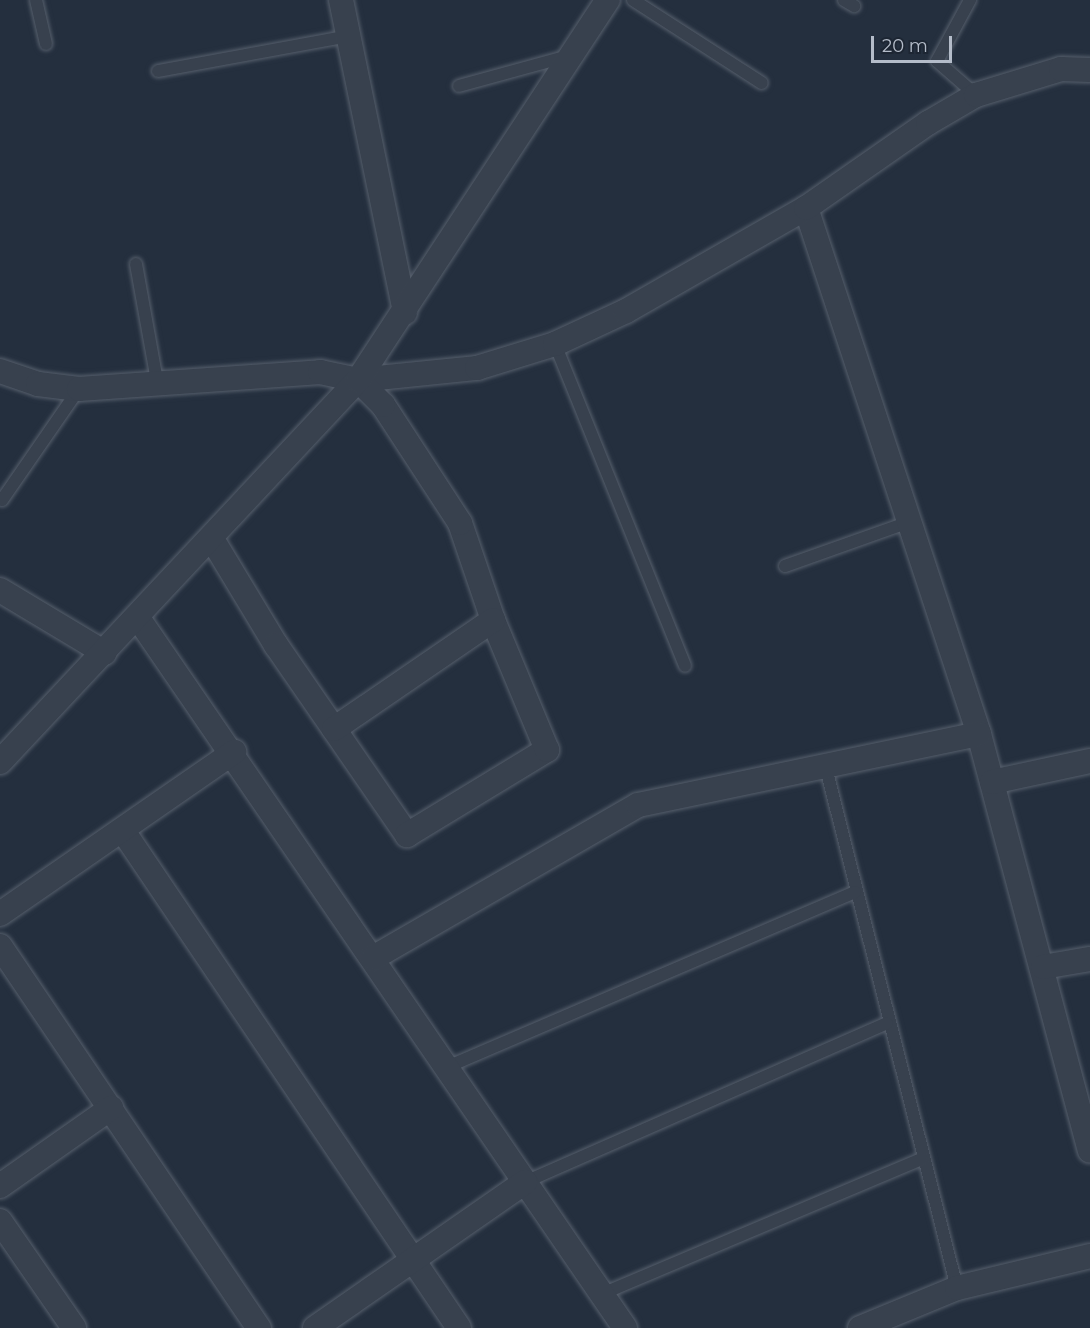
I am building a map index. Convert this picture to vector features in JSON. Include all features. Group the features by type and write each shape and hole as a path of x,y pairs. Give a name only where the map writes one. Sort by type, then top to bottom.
{"street":[{"path":"341,0 405,313"},
{"path":"0,762 138,618 358,380 405,313 608,0"},
{"path":"0,371 38,384 79,389 158,386 320,372 358,380 477,368 555,344 626,311 806,208 928,123 976,95 1061,69 1090,70"},
{"path":"806,208 979,734 1090,1150"},
{"path":"212,539 276,645 407,835 547,750 493,620 460,523 383,405 358,380"},
{"path":"0,590 105,653"},
{"path":"138,618 234,753 625,1328"},
{"path":"334,729 493,620"},
{"path":"373,958 638,805 826,768 979,734"},
{"path":"0,914 234,753"},
{"path":"992,782 1090,761"},
{"path":"123,831 459,1328"},
{"path":"0,946 258,1328"},
{"path":"1042,968 1090,959"},
{"path":"0,1186 111,1108"},
{"path":"315,1328 525,1182"},
{"path":"0,1221 74,1328"},
{"path":"860,1328 957,1288 1090,1256"}],"lane":[{"path":"36,0 46,44"},
{"path":"633,0 762,83"},
{"path":"970,0 937,61 976,95"},
{"path":"158,71 348,36"},
{"path":"459,86 570,56"},
{"path":"136,264 158,386"},
{"path":"555,344 685,666"},
{"path":"2,500 79,389"},
{"path":"785,566 909,522"},
{"path":"826,768 887,1023 957,1288"},
{"path":"447,1067 855,892"},
{"path":"525,1182 887,1023"},
{"path":"602,1294 922,1159"}]}
